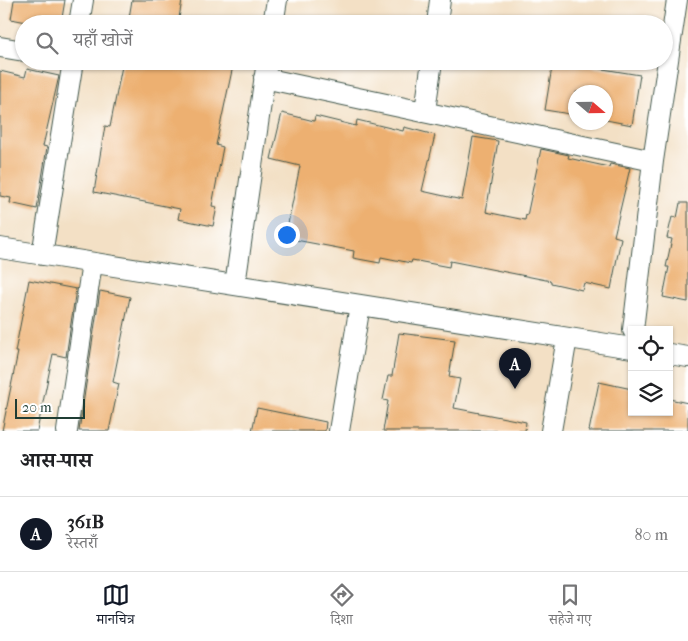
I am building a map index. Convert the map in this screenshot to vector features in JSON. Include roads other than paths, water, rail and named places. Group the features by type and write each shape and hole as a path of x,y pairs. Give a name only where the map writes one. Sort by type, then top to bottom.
{"street":[{"path":"80,15 83,0"},
{"path":"274,15 277,0"},
{"path":"438,15 440,0"},
{"path":"673,27 677,0"},
{"path":"0,48 15,50"},
{"path":"42,255 72,70"},
{"path":"234,285 266,70 426,111 653,161"},
{"path":"426,111 431,70"},
{"path":"634,326 653,161 667,70"},
{"path":"0,248 567,338 628,342"},
{"path":"67,431 92,263"},
{"path":"340,431 360,305"},
{"path":"551,431 567,338"},
{"path":"673,355 688,357"}],"place":[{"name":"361B","path":"515,389"}]}
